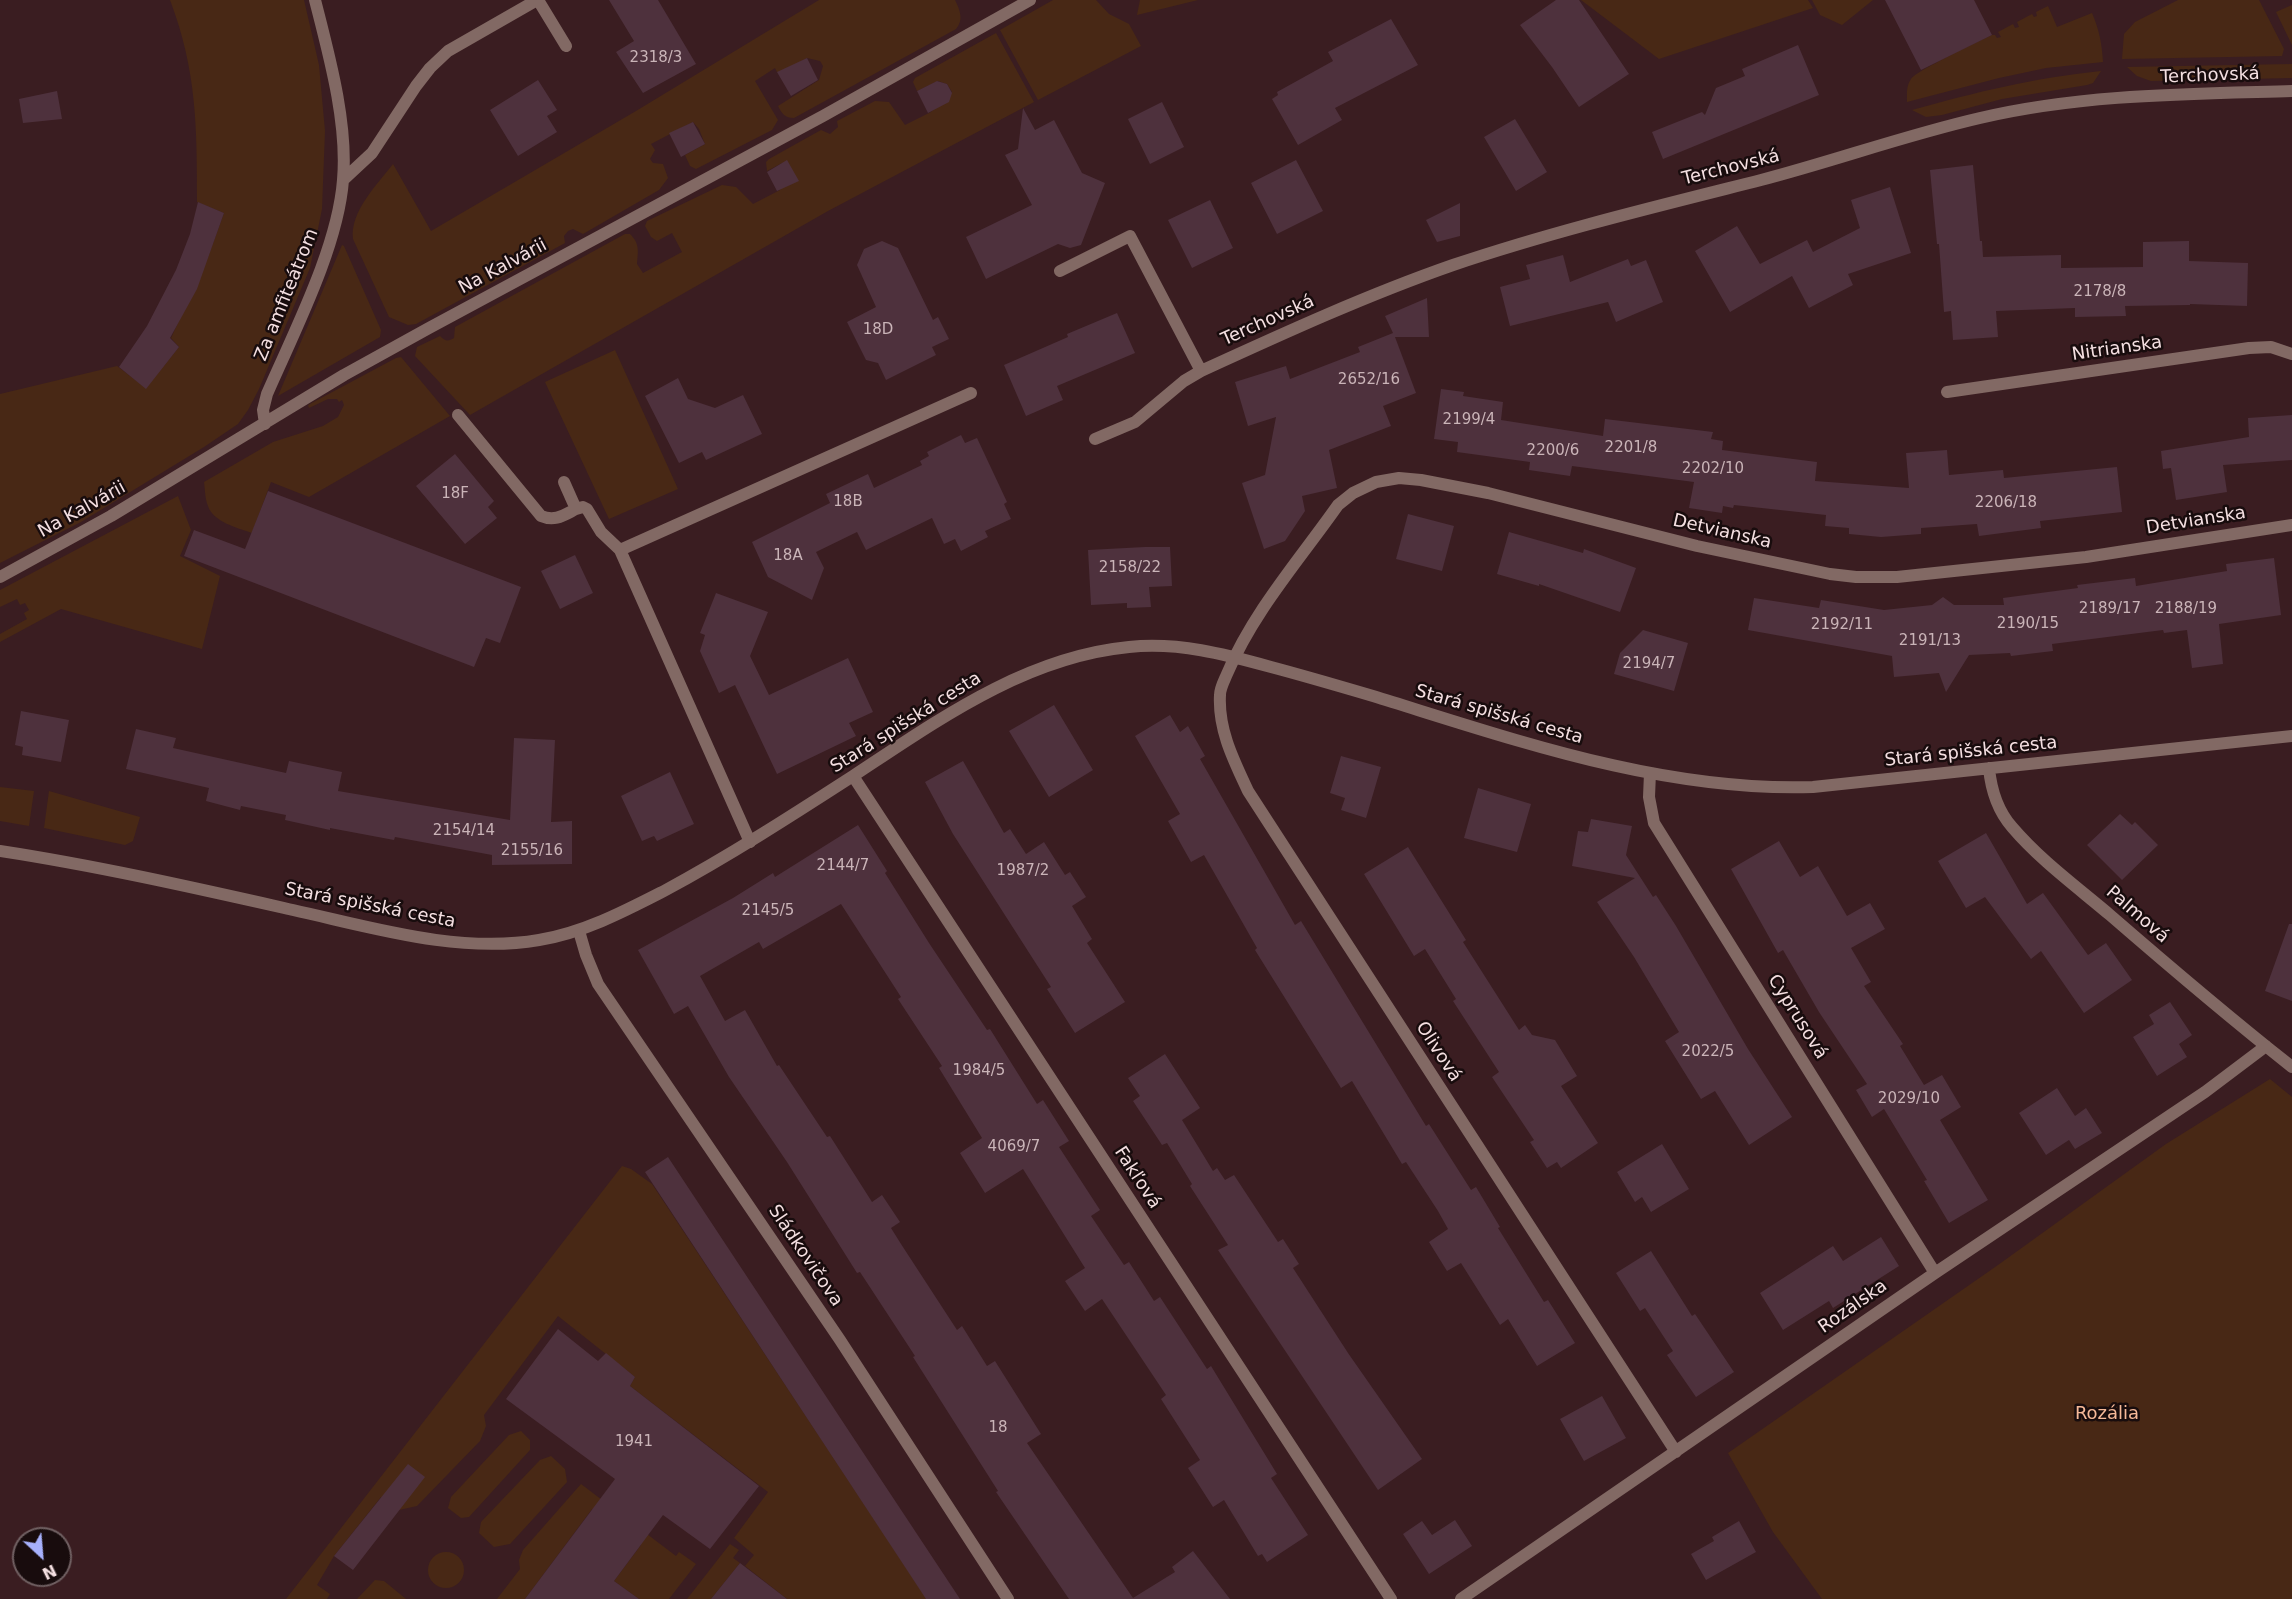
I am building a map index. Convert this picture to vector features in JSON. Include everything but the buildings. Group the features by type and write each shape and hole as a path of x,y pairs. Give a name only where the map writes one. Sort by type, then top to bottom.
{"street":[{"name":"Za amfiteátrom","path":"265,423 263,410 267,394 317,275 334,225 343,180 342,136 335,87 315,0"},
{"path":"343,180 372,153 416,86 448,51 538,0 566,46"},
{"name":"Na Kalvárii","path":"0,577 111,516 419,334 823,116 1030,0"},
{"name":"Terchovská","path":"1095,439 1135,422 1184,381 1201,370 1357,302 1453,265 1599,221 1763,179 1981,118 2052,105 2117,98 2292,91"},
{"path":"1060,271 1130,236 1201,370"},
{"name":"Nitrianska","path":"1947,392 2249,348 2271,347 2292,354"},
{"path":"620,550 971,393"},
{"path":"458,415 542,516 556,519 583,507 587,509 601,532 620,550 750,842"},
{"name":"Detvianska","path":"1234,657 1257,617 1338,505 1353,493 1376,482 1399,478 1488,493 1696,546 1830,574 1856,577 1896,577 2086,557 2292,525"},
{"path":"564,482 576,509"},
{"name":"Stará spišská cesta","path":"0,851 69,862 432,939 506,944 538,940 579,931 651,898 750,842 928,726 1008,682 1093,653 1152,645 1194,647 1334,684 1556,751 1650,773 1734,786 1813,787 2292,736"},
{"name":"Olivová","path":"1234,657 1220,692 1220,710 1228,745 1248,791 1676,1452"},
{"name":"Palmová","path":"1989,768 1990,785 2010,826 2049,862 2292,1067"},
{"name":"Cyprusová","path":"1650,773 1648,797 1654,823 1935,1273"},
{"name":"Fakľová","path":"853,776 1391,1599"},
{"name":"Sládkovičova","path":"579,931 598,984 840,1340 1008,1599"},
{"name":"Rozálska","path":"1461,1599 1935,1273 2205,1092 2266,1046"}],"green space":[{"path":"170,0 304,0 319,65 325,131 322,209 310,268 259,389 238,424 81,522 0,563 0,394 117,366 146,388 179,347 171,338 208,257 224,213 197,202 194,100 186,51"},
{"path":"819,0 955,0 961,19 956,29 794,118 784,115 778,106 819,80 823,66 820,61 807,58 782,72 777,72 775,68 755,81 778,120 772,130 696,169 690,166 685,155 705,144 699,129 693,122 651,144 655,150 650,159 653,163 663,164 668,178 659,190 583,234 573,229 568,231 564,236 565,243 416,324 408,325 389,317 353,239 353,229 366,199 393,164 431,231"},
{"path":"1053,0 1096,0 1109,14 1129,24 1141,46 1038,100 1000,30"},
{"path":"1140,0 1198,0 1137,15"},
{"path":"1581,0 1808,0 1813,8 1659,59"},
{"path":"1812,0 1873,0 1842,25 1820,15"},
{"path":"2178,0 2259,0 2284,49 2282,56 2122,59 2124,34 2135,22"},
{"path":"2292,5 2292,45 2276,12"},
{"path":"2048,6 2057,27 2092,13 2100,37 2103,62 2046,68 1907,102 1908,84 1915,75 1992,35 1997,38 2001,37 1998,32 2013,24 2015,28 2019,27 2017,22 2032,14 2034,17 2037,16 2036,12"},
{"path":"996,33 1034,102 828,211 470,415 415,356 417,347 440,336 447,340 454,338 455,327 625,234 630,234 635,241 638,248 637,264 643,273 682,252 672,233 657,241 651,237 645,226 647,221 722,185 736,187 753,204 780,190 782,163 767,171 766,162 769,159 821,130 830,134 838,127 837,121 875,101 889,102 905,125 931,112 952,92 947,84 938,81 917,91 913,82 915,78"},
{"path":"2292,64 2292,78 2151,81 2137,76 2127,67"},
{"path":"2101,71 2093,83 2087,85 2002,99 1942,115 1926,117 1912,110 2005,86"},
{"path":"342,245 381,330 380,337 278,396"},
{"path":"615,350 678,489 609,519 545,382"},
{"path":"401,357 450,416 309,497 271,482 252,533 227,524 211,512 206,500 204,482 273,442 323,426 338,417 344,405 342,400 339,402 337,399 328,399 309,408 308,405"},
{"path":"178,496 191,530 180,556 220,576 202,649 61,609 0,642 0,634 27,619 24,613 29,610 25,603 20,605 17,599 0,607 0,590"},
{"path":"0,787 34,791 29,826 0,821"},
{"path":"49,791 140,817 133,841 125,845 44,828"},
{"name":"Rozália","path":"2270,1079 2292,1097 2292,1599 1822,1599 1773,1532 1728,1453 1998,1265 2166,1144"},
{"path":"622,1166 631,1169 652,1184 927,1599 787,1599 745,1566 754,1555 734,1538 768,1492 630,1386 635,1377 558,1316 484,1415 486,1426 480,1441 417,1506 399,1510 381,1497 334,1556 317,1585 330,1594 327,1599 286,1599"},
{"path":"521,1431 530,1440 530,1450 469,1517 461,1518 448,1508 451,1497 509,1435"},
{"path":"551,1456 565,1469 567,1482 510,1544 494,1547 479,1533 481,1522 540,1460"},
{"path":"581,1484 676,1556 679,1552 696,1564 669,1599 639,1599 614,1581 641,1545 592,1509 525,1599 497,1599 520,1569 519,1560 523,1550"},
{"path":"730,1544 739,1550 733,1558 740,1563 711,1599 687,1599"},
{"path":"446,1552 459,1557 464,1570 459,1583 446,1588 433,1583 428,1570 433,1557"},
{"path":"375,1580 384,1581 406,1599 357,1599"}]}
